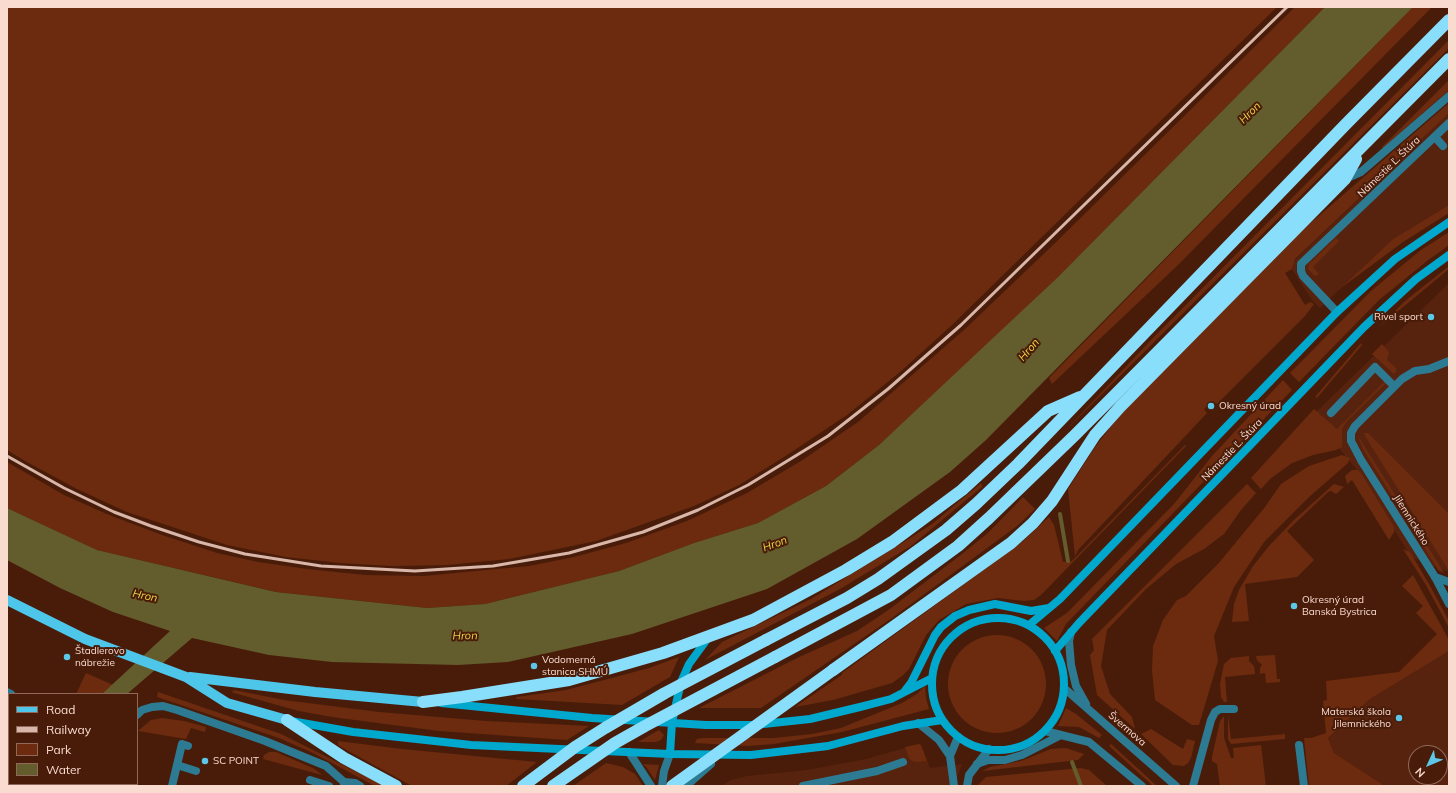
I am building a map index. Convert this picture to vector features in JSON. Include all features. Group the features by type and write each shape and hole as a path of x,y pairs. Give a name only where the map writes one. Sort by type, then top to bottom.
{"highway":[{"path":"523,786 575,747 665,692 848,598 878,579 946,530 1018,464 1449,20"},
{"path":"553,786 615,743 672,710 891,595 968,536 1075,435 1449,59"},
{"path":"672,786 1011,543 1033,523 1052,501 1095,435 1120,406 1345,179 1365,144"},
{"path":"423,702 462,698 568,680 663,653 708,638 753,620 846,570 892,542 962,490 1048,411 1087,394"},
{"path":"287,720 344,758 396,786"}],"main road":[{"name":"Námestie Ľ. Štúra","path":"1029,625 1050,608 1337,312 1396,259 1449,222"},
{"name":"Námestie Ľ. Štúra","path":"1055,651 1070,632 1364,327 1416,279 1449,255"},
{"path":"7,600 85,639 186,677 228,703 287,720 352,732 471,745 722,755 758,754 828,746 903,726 942,720"},
{"path":"902,694 911,683 935,635 941,627 955,616 969,610 995,604 1031,611 1050,608"},
{"path":"1000,618 1013,619 1029,625 1047,639 1055,651 1062,666 1064,688 1058,711 1045,731 1032,740 1005,750 988,749 976,746 958,737 942,720 935,702 932,678 937,658 943,646 952,636 968,625 980,620 1000,618"},
{"path":"670,754 672,722 681,682 689,664 708,638"},
{"path":"186,677 315,692 592,718 706,725 754,725 810,719 891,699 932,678"}],"street":[{"path":"1345,179 1362,172 1449,96"},
{"name":"Námestie Ľ. Štúra","path":"1337,312 1303,276 1301,264 1449,123"},
{"path":"1435,137 1443,146"},
{"path":"1331,413 1375,367 1394,386 1415,371 1429,369 1449,361"},
{"name":"Jilemnického","path":"1394,386 1355,426 1351,433 1354,448 1435,577 1449,604"},
{"path":"1435,577 1449,582"},
{"path":"1070,632 1070,653 1076,686 1089,710"},
{"name":"Švermova","path":"1064,688 1176,786"},
{"path":"138,714 142,710 152,707 163,706 177,710 265,741 319,763 336,774 344,784 354,783 360,786"},
{"path":"1193,786 1215,712 1220,709 1234,708"},
{"path":"918,723 939,740 950,756 954,786"},
{"path":"1045,731 1089,742 1142,786"},
{"path":"977,764 988,760 1005,760 1022,755 1060,735"},
{"path":"950,756 958,737"},
{"path":"172,786 182,744 188,746"},
{"path":"1300,745 1304,786"},
{"path":"967,786 969,775 988,749"},
{"path":"629,752 651,786"},
{"path":"662,786 664,771 670,754"},
{"path":"686,786 722,755"},
{"path":"803,786 877,771 903,762"},
{"path":"177,765 196,770"},
{"path":"310,780 329,786"}],"shaded area":[{"path":"1449,113 1449,205 1393,239 1320,308 1312,300 1292,269 1292,263"},
{"path":"1449,283 1449,572 1411,557 1357,470 1312,416"},
{"name":"Materská škola Jilemnického","path":"1449,651 1449,786 1385,786 1334,753 1328,738 1370,699"},
{"path":"919,744 921,745 930,768 962,764 954,786 721,786 731,780 747,776 807,770 866,759"}],"green space":[{"path":"7,7 1277,7 952,325 900,372 847,415 784,457 739,485 694,506 596,541 509,559 447,565 393,566 340,563 286,557 227,545 127,512 77,489 7,450"},
{"path":"1295,7 1325,7 1058,277 879,445 826,486 758,523 694,543 619,571 485,604 427,608 277,592 97,550 7,508 7,462 64,495 109,515 162,535 217,553 258,562 365,575 424,576 529,566 574,557 626,543 687,521 747,493 801,461 858,422 964,330 1052,246"},
{"path":"1413,7 1432,7 1178,265 1052,384 1049,378"},
{"path":"1449,40 1449,47 1447,50 1061,435 1153,338"},
{"path":"1449,80 1449,90 1383,148 1382,147"},
{"path":"1449,103 1449,113 1295,259 1292,269 1285,273 1305,305 1310,302 1314,304 1305,316 1217,404 1213,401 1204,409 1207,413 1078,550 1075,556 1068,489 1095,447 1127,406 1298,234"},
{"path":"1449,205 1449,213 1403,242 1341,288 1393,239"},
{"path":"1449,232 1449,245 1379,300 1299,382 1290,373 1371,291 1421,250"},
{"path":"1336,238 1339,241 1313,267 1319,274 1315,276 1308,269 1309,264"},
{"path":"1449,266 1449,269 1379,327 1405,301"},
{"path":"1361,343 1362,345 1317,398 1315,397"},
{"path":"1382,344 1389,352 1387,360 1396,368 1396,372 1394,374 1372,354"},
{"path":"1283,380 1292,390 1066,624 1057,641 1044,628 1067,613 1174,504 1212,456"},
{"path":"1386,380 1386,383 1347,421 1342,429 1342,447 1336,450 1313,455 1292,463 1270,479 1261,489 1251,478 1314,409 1337,429"},
{"path":"1364,433 1368,433 1449,514 1449,571 1365,436"},
{"path":"1358,436 1444,573 1438,570 1363,449"},
{"path":"1185,445 1186,446 1041,595 1034,600 1024,601 998,598 966,604 939,620 926,635 909,669 892,683 833,700 795,707 842,675 842,673 1022,542 1049,517 1054,525 1063,562 1072,561"},
{"path":"1342,455 1350,458 1348,463 1309,497 1264,542 1234,587 1214,636 1218,661 1199,725 1192,725 1155,700 1152,671 1153,646 1163,620 1177,600 1186,596 1218,564 1265,507 1281,484 1309,466"},
{"path":"1352,470 1358,470 1361,473 1394,527 1394,532 1389,540 1352,480 1347,484 1345,476"},
{"path":"980,484 982,484 982,487 911,546 840,589 705,660 722,642 811,599 932,524"},
{"path":"1247,484 1256,493 1241,510 1224,534 1204,549 1176,564 1146,589 1107,630 1101,666 1110,694 1132,717 1135,729 1097,695 1090,655 1094,650 1092,639"},
{"path":"1334,484 1344,487 1336,494 1331,491 1328,492 1287,531 1314,560 1297,577 1245,584 1249,621 1232,622 1234,604 1239,590 1253,566 1269,546 1294,520"},
{"path":"1023,497 1035,509 1017,526 892,618 761,708 699,708 797,658 857,631 887,611 962,554 989,532"},
{"path":"1403,549 1410,552 1429,584 1449,621 1449,628 1426,585"},
{"path":"1413,575 1449,640 1449,651 1370,699 1328,738 1334,753 1385,786 1309,786 1304,738 1311,738 1326,733 1323,701 1327,700 1326,681 1399,672 1437,634 1416,613 1423,606 1402,586"},
{"path":"997,635 1016,639 1032,649 1042,665 1046,684 1042,703 1032,719 1016,729 997,733 978,729 962,719 952,703 948,684 952,665 962,649 978,639"},
{"path":"1275,655 1277,679 1280,679 1280,682 1266,683 1265,673 1260,674 1260,668 1262,665 1257,660 1256,656"},
{"path":"1249,656 1249,661 1254,666 1255,674 1225,677 1227,702 1224,702 1221,697 1220,684 1224,664 1231,658"},
{"path":"679,657 670,677 622,705 516,699 517,697 566,690 649,668"},
{"path":"86,673 113,685 103,693 76,693"},
{"path":"925,686 929,709 842,732 774,744 748,746 695,743 697,739 702,738 774,738 812,734 841,728 902,703 917,694"},
{"path":"234,690 284,700 379,712 486,721 589,726 567,740 439,731 332,717 299,711 234,693 232,692"},
{"path":"158,692 281,734 385,786 375,786 313,753 279,738 157,697"},
{"path":"1066,708 1076,714 1102,735 1099,738 1079,727 1058,726"},
{"path":"1228,715 1231,739 1285,734 1285,739 1231,744 1228,739"},
{"path":"1224,716 1224,738 1231,758 1234,758 1233,748 1261,745 1266,786 1220,786 1217,764 1212,761 1212,757 1220,721"},
{"path":"162,718 184,721 206,727 205,732 191,728 186,739 138,731 151,720"},
{"path":"1151,729 1183,749 1187,739 1195,741 1191,758 1188,763 1184,766 1173,765 1141,734"},
{"path":"659,730 664,735 661,740 656,742 638,742"},
{"path":"338,741 402,749 537,762 506,786 412,786 338,745"},
{"path":"919,744 921,745 927,761 917,762 912,761 909,758 905,747"},
{"path":"1111,744 1157,786 1153,786 1109,746"},
{"path":"1066,748 1084,754 1078,760 982,771 990,767 1021,761 1051,749"},
{"path":"269,752 276,752 315,769 322,775 263,759 264,755"},
{"path":"606,763 623,767 635,774 643,786 573,786"},
{"path":"643,764 659,765 655,780 647,768"},
{"path":"1081,768 1089,770 1107,786 978,785 986,777"}],"water":[{"name":"Hron","path":"1325,7 1413,7 986,440 950,472 857,539 767,589 632,634 508,662 458,665 332,662 269,655 192,638 128,693 103,693 170,631 113,612 60,588 7,560 7,508 97,550 276,592 427,608 485,604 619,571 694,543 758,523 826,486 879,445 1058,277"}],"waterway":[{"path":"1060,514 1068,561"},
{"path":"1072,762 1081,786"}],"railway":[{"path":"7,456 64,488 114,512 151,526 199,542 245,554 321,566 415,571 493,566 569,553 643,532 698,510 748,485 828,436 888,389 961,325 1287,7"}],"place":[{"name":"Rivel sport","path":"1431,317"},
{"name":"Okresný úrad","path":"1211,406"},
{"name":"Okresný úrad Banská Bystrica","path":"1294,606"},
{"name":"Štadlerovo nábrežie","path":"67,657"},
{"name":"Vodomerná stanica SHMÚ","path":"534,666"},
{"name":"Materská škola Jilemnického","path":"1399,718"},
{"name":"SC POINT","path":"205,761"}]}
